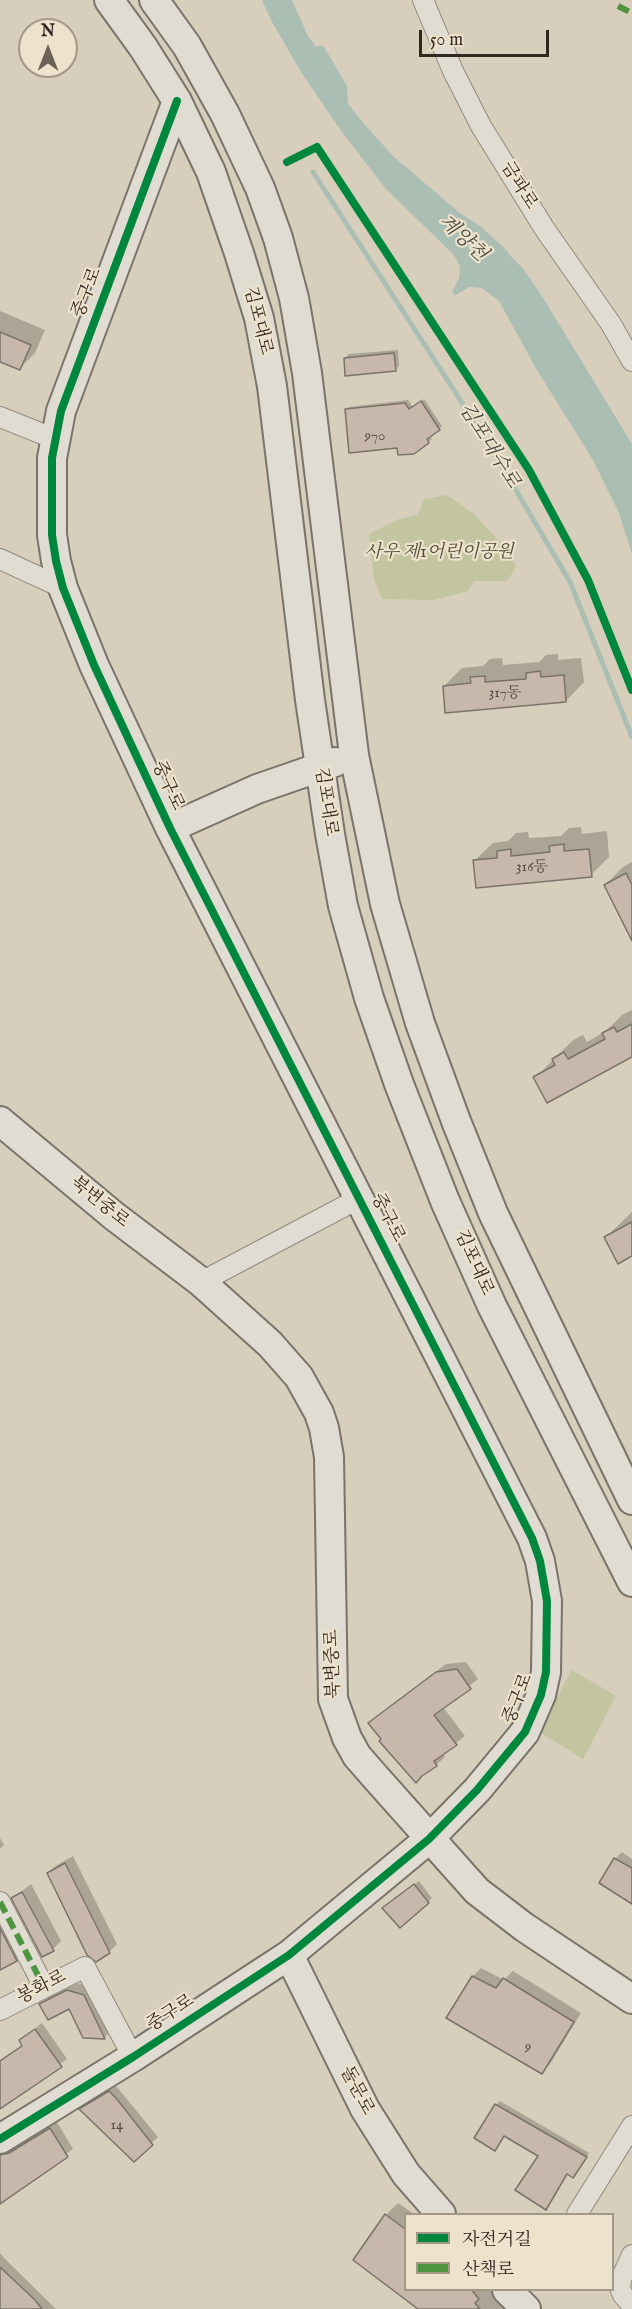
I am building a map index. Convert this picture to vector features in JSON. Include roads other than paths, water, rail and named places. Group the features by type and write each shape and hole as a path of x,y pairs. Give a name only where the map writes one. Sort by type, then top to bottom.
{"street":[{"name":"김포대로","path":"108,0 143,47 177,101 211,172 259,318 272,386 319,767 343,906 369,998 399,1084 445,1201 492,1306 632,1582"},
{"name":"김포대로","path":"154,0 187,46 225,114 260,188 281,248 294,298 307,373 354,755 385,904 420,1023 493,1213 632,1500"},
{"name":"금파로","path":"423,0 453,71 481,126 544,228 611,324 632,361"},
{"name":"중구로","path":"0,2139 133,2057 289,1955 429,1839 512,1750 533,1716 546,1672 548,1639 545,1591 540,1561 532,1538 170,828 94,665 63,588 52,535 52,458 55,439 69,387 177,101"},
{"path":"0,417 55,439"},
{"path":"0,559 63,588"},
{"path":"170,828 257,789 354,755"},
{"name":"북변중로","path":"0,1121 114,1216 201,1282 288,1363 305,1386 319,1413 329,1457 333,1699 347,1738 357,1756 477,1891 499,1910 632,1999"},
{"path":"201,1282 360,1198"},
{"path":"0,1902 44,1987"},
{"name":"돌문로","path":"289,1955 364,2109 406,2174 440,2213"},
{"name":"봉화로","path":"0,2010 85,1966 133,2057"},
{"path":"578,2213 624,2156 632,2126"},
{"path":"632,2255 621,2279 620,2288 632,2305"}],"water":[{"name":"계양천","path":"262,0 292,0 307,34 316,47 320,45 324,47 347,86 348,104 366,126 394,157 503,247 524,270 542,296 632,444 632,554 619,513 593,460 537,370 499,301 482,288 469,287 456,295 452,292 459,278 460,267 454,255 386,189 342,132 303,75"}],"waterway":[{"name":"김포대수로","path":"313,172 490,446 570,582 632,737"}],"park label":[{"name":"사우 제1어린이공원","path":"439,553"}]}
